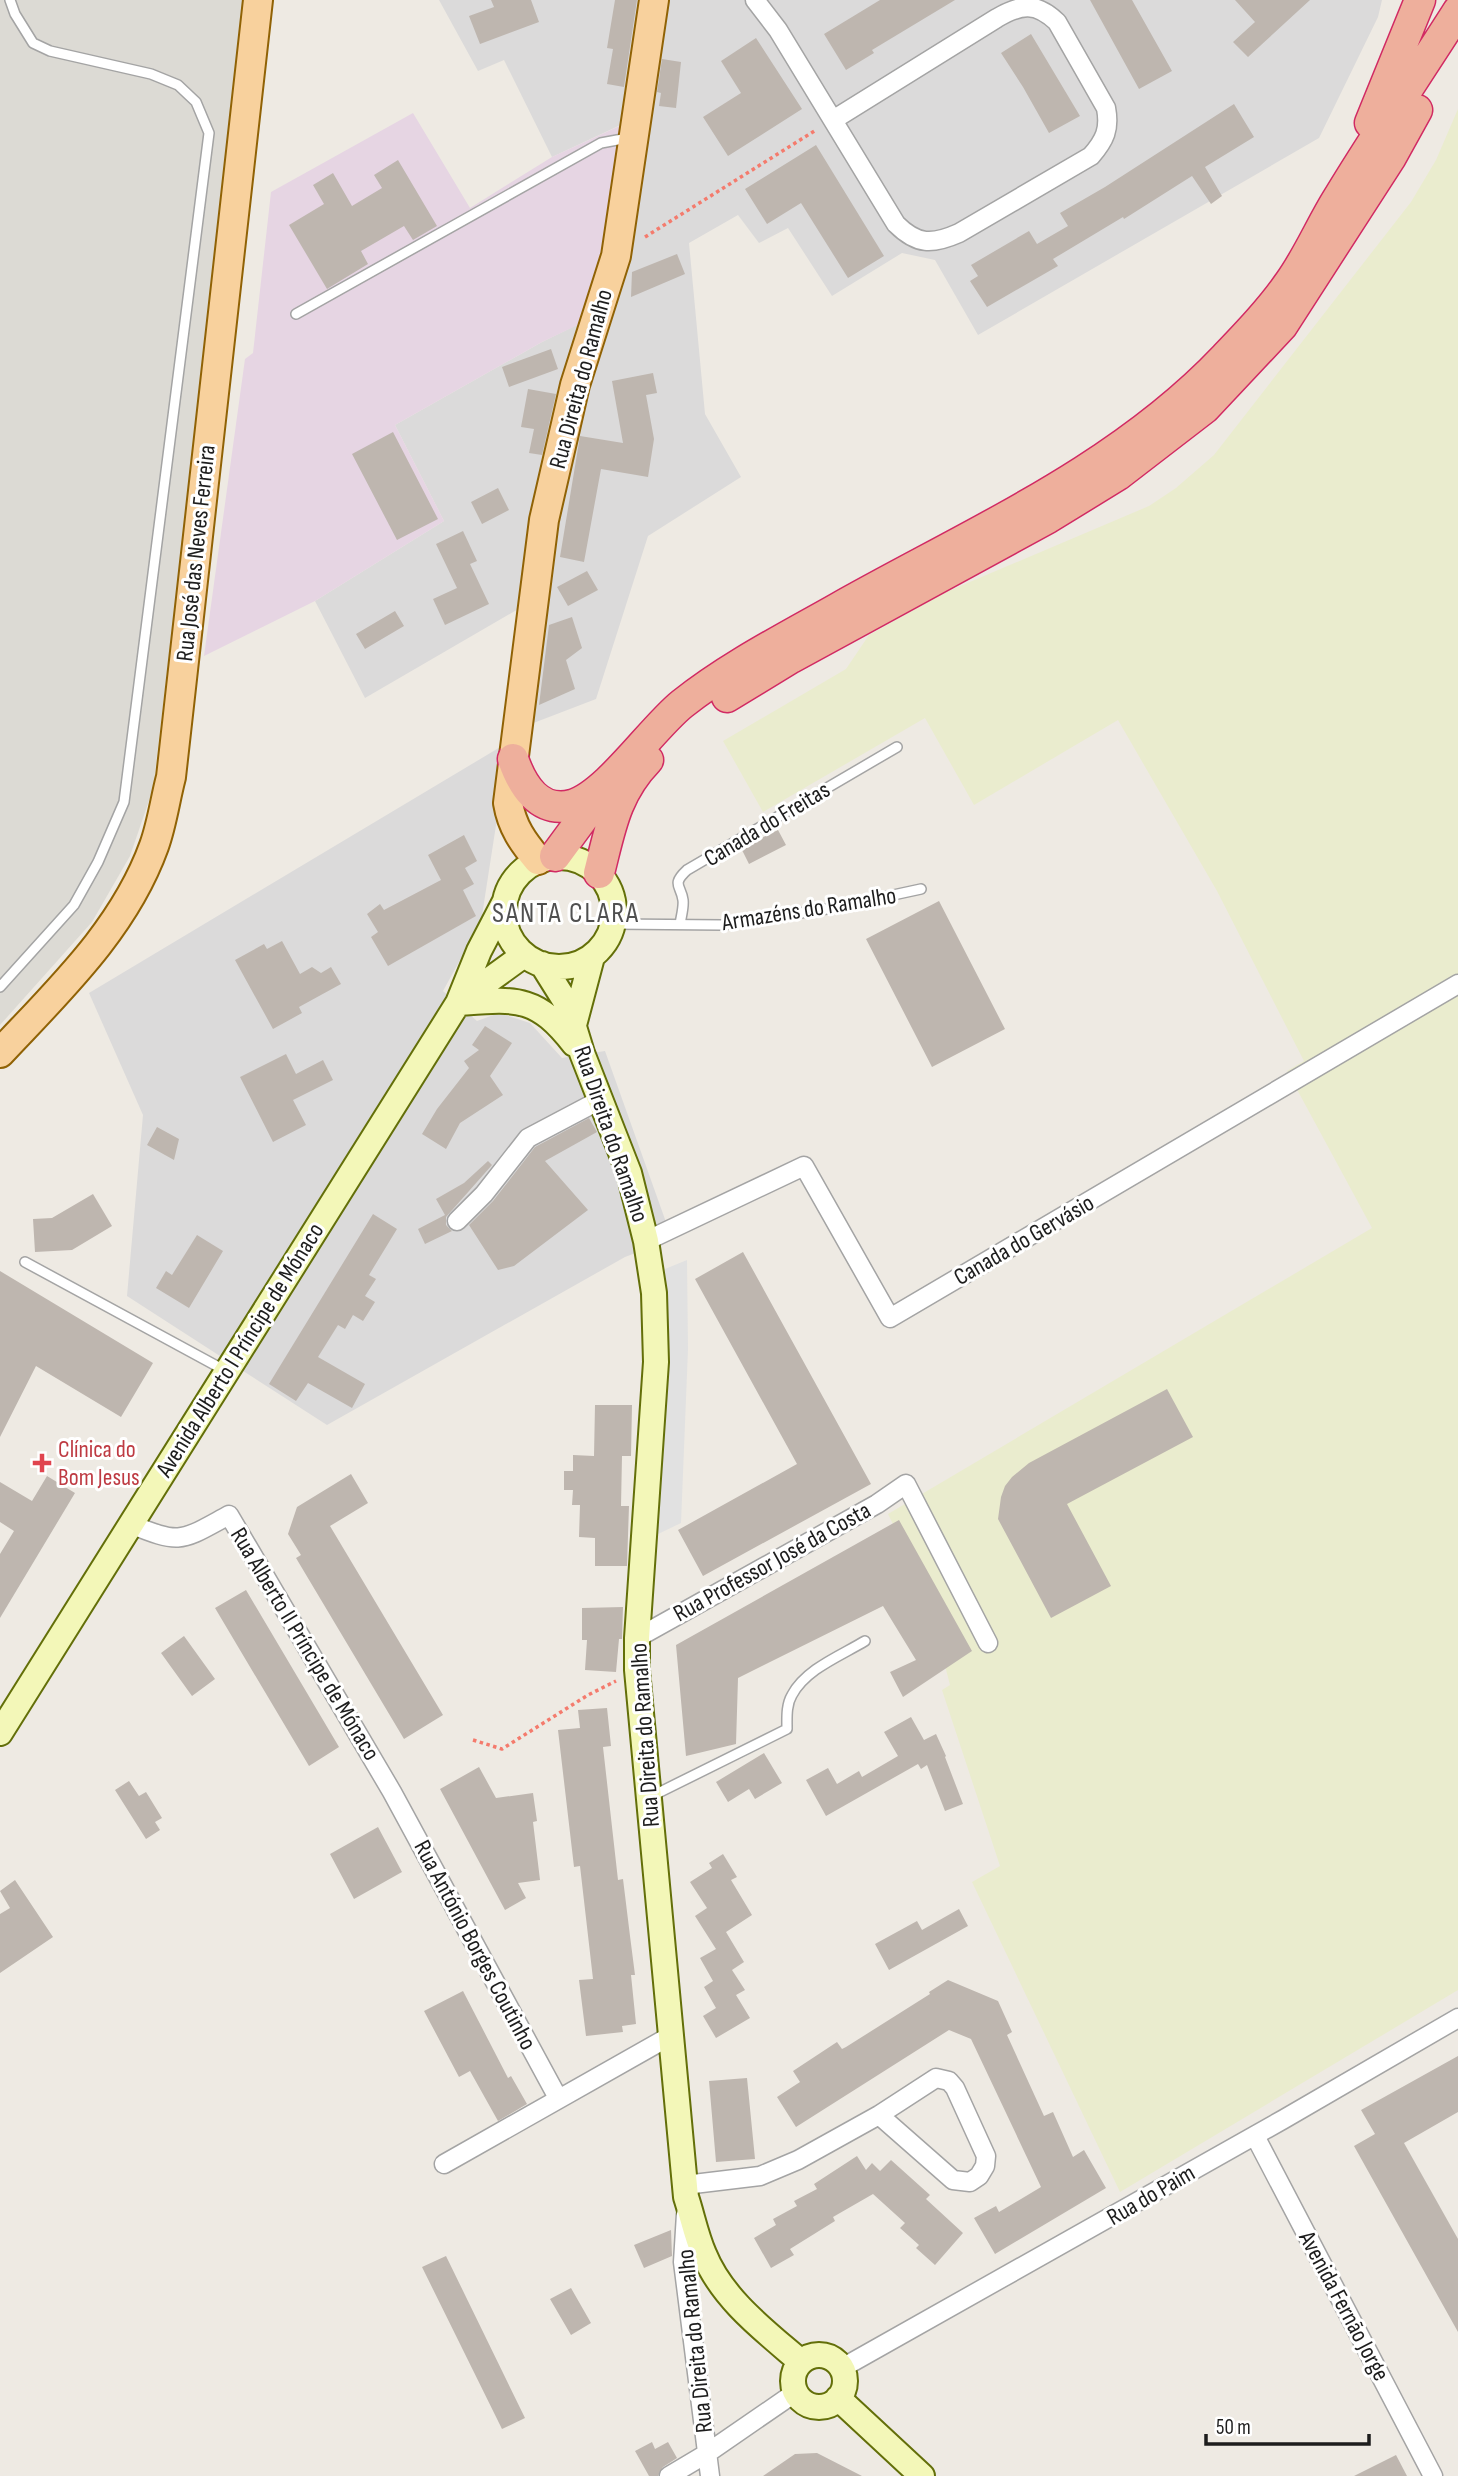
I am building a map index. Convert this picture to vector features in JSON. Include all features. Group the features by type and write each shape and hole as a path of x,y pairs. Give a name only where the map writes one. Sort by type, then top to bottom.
{"highway":[{"path":"1338,197 1420,0"},
{"path":"513,759 526,788 542,802 568,806 584,801 681,705 752,657 792,632 1044,494 1141,433 1224,358 1290,282 1338,197 1458,11"},
{"path":"599,873 616,809 632,776 688,720 791,658 1059,511 1118,475 1205,408 1282,326 1391,157 1458,37"},
{"path":"547,858 619,769"}],"main road":[{"name":"Rua José das Neves Ferreira","path":"0,1052 91,956 126,906 154,846 160,823 171,777 258,0"},
{"name":"Rua Direita do Ramalho","path":"547,858 520,837 511,819 508,803 513,759 544,520 575,385 615,256 654,0"},
{"path":"571,857 586,863 599,873 612,897 613,924 606,942 592,957 568,967 533,960 511,940 505,922 504,903 510,885 522,870 547,858 571,857"},
{"name":"Avenida Alberto I Príncipe de Mónaco","path":"0,1732 458,1003 479,951 504,903"},
{"name":"Rua Direita do Ramalho","path":"574,1026 592,957"},
{"name":"Rua Direita do Ramalho","path":"533,960 556,983 567,1004 582,1053 629,1173 646,1241 654,1293 656,1362 637,1670 686,2191"},
{"name":"Avenida Alberto I Príncipe de Mónaco","path":"458,1003 533,960"},
{"path":"458,1003 508,1000 531,1005 558,1023 582,1053"},
{"path":"686,2191 704,2255 724,2288 751,2320 801,2362"},
{"path":"823,2355 834,2359 842,2368 844,2389 838,2398 828,2405 816,2406 804,2402 796,2392 793,2376 801,2362 811,2356 823,2355"},
{"path":"838,2398 922,2476"}],"street":[{"path":"755,0 778,30 896,224 919,241 940,242 959,233 1091,156 1103,142 1109,122 1107,108 1058,22 1047,13 1032,7 1015,8 833,120"},
{"name":"Canada do Gervásio","path":"646,1241 804,1166 890,1318 1458,984"},
{"path":"457,1221 484,1194 528,1138 600,1100"},
{"name":"Rua Professor José da Costa","path":"637,1638 877,1504 906,1484 988,1643"},
{"name":"Rua Alberto II Príncipe de Mónaco","path":"130,1524 172,1539 188,1537 229,1515 392,1792"},
{"name":"Rua António Borges Coutinho","path":"392,1792 558,2098"},
{"name":"Rua do Paim","path":"842,2368 1255,2136 1458,2018"},
{"path":"444,2164 671,2035"},
{"path":"686,2191 760,2176 799,2160 879,2115 936,2078 949,2081 955,2088 986,2156 985,2166 979,2176 970,2182 953,2180 879,2115"},
{"name":"Avenida Fernão Jorge","path":"1255,2136 1433,2476"},
{"name":"Rua Direita do Ramalho","path":"686,2191 683,2262 710,2476"},
{"path":"668,2476 706,2454 796,2392"}],"lane":[{"path":"0,987 74,905 99,862 124,803 209,133 196,102 178,85 151,74 50,51 33,43 15,14 10,0"},
{"path":"296,314 601,143 634,138"},
{"name":"Canada do Freitas","path":"680,924 683,900 677,887 680,877 687,870 897,747"},
{"name":"Armazéns do Ramalho","path":"613,924 722,925 833,908 921,890"},
{"path":"25,1262 226,1372"},
{"path":"649,1798 787,1729 788,1704 802,1683 812,1673 864,1641"}],"path":[{"path":"615,256 833,120"},
{"path":"473,1740 502,1749 589,1695 637,1670"}],"shaded area":[{"path":"0,0 247,0 153,789 130,856 92,922 0,1025"},
{"path":"439,0 1382,0 1378,17 1319,138 978,335 935,260 902,253 832,296 788,228 759,243 738,215 689,243 705,414 741,477 648,536 596,699 502,735 520,608 365,698 315,601 444,521 395,425 542,342 585,321 627,122 552,157 504,60 478,71"},
{"path":"413,113 470,208 552,157 628,122 604,268 586,321 542,342 395,425 444,521 315,601 204,656 245,359 253,353 271,192"},
{"path":"502,746 503,780 481,922 443,991 477,1021 499,1013 530,1023 562,1058 605,1051 672,1239 625,1257 327,1425 127,1296 143,1115 89,993"},
{"path":"687,1260 688,1349 681,1523 656,1535 668,1349 665,1269"}],"green space":[{"path":"1458,109 1458,1990 1120,2192 972,1882 1000,1866 942,1690 950,1685 933,1619 916,1570 888,1514 1372,1228 1287,1071 1304,1061 1217,891 1118,720 974,805 925,718 763,812 723,741 846,669 869,635 944,593 1149,506 1176,488 1214,455 1411,202 1436,160"}],"building":[{"path":"491,0 531,0 539,22 480,44 469,16 494,7"},
{"path":"615,0 637,0 624,87 607,84 613,49 607,48"},
{"path":"880,0 955,0 872,50 874,53 846,70 824,34"},
{"path":"1090,0 1132,0 1172,71 1139,89"},
{"path":"1235,0 1310,0 1248,57 1233,42 1255,22"},
{"path":"1031,34 1080,116 1049,133 1001,53"},
{"path":"756,38 802,109 728,156 703,117 741,93 721,61"},
{"path":"662,59 681,62 676,108 659,106 661,93 657,92"},
{"path":"1234,104 1254,137 1205,167 1222,196 1211,204 1192,176 1053,259 1058,266 987,307 970,281 978,276 971,265 1029,231 1037,244 1068,226 1060,213"},
{"path":"816,145 884,256 848,278 801,203 767,224 745,189"},
{"path":"398,160 437,226 413,240 404,226 361,251 368,264 327,289 289,225 324,204 313,185 333,173 352,206 382,188 374,175"},
{"path":"677,254 685,274 631,297 632,272"},
{"path":"551,349 558,369 509,387 502,367"},
{"path":"653,373 657,393 646,395 654,439 648,477 601,469 584,562 560,557 580,436 623,443 612,381"},
{"path":"528,389 556,394 542,455 529,453 534,429 521,427"},
{"path":"393,432 438,519 397,540 352,454"},
{"path":"498,488 509,510 482,524 471,502"},
{"path":"463,531 477,561 470,564 489,604 445,625 433,599 457,588 436,544"},
{"path":"587,571 598,590 568,606 557,587"},
{"path":"395,611 404,626 365,649 356,634"},
{"path":"572,617 582,648 566,660 575,689 539,705 549,625"},
{"path":"778,830 786,845 749,864 741,848"},
{"path":"464,835 477,861 465,868 474,884 463,890 476,916 388,966 371,937 378,932 367,914 380,904 384,910 441,880 428,855"},
{"path":"939,901 1005,1029 932,1067 866,939"},
{"path":"282,941 300,974 312,967 321,973 331,967 341,984 299,1007 302,1013 273,1029 235,960 264,944 267,949"},
{"path":"485,1026 512,1043 490,1076 503,1095 460,1123 446,1149 422,1134 437,1109 469,1068 464,1061 479,1050 472,1045"},
{"path":"286,1054 296,1074 323,1060 333,1080 293,1100 306,1125 273,1142 240,1077"},
{"path":"589,1118 597,1132 545,1161 588,1210 514,1266 498,1270 469,1225 493,1201 535,1147"},
{"path":"157,1127 179,1139 174,1160 147,1145"},
{"path":"488,1161 492,1165 446,1217 446,1225 452,1231 425,1244 418,1229 445,1215 436,1199 464,1183"},
{"path":"93,1194 112,1226 72,1250 35,1252 33,1219 52,1218"},
{"path":"373,1214 397,1229 369,1275 376,1279 365,1296 375,1302 363,1321 353,1315 345,1329 338,1325 318,1357 365,1384 352,1408 308,1383 296,1401 269,1384"},
{"path":"197,1235 223,1251 189,1308 156,1288 166,1271 172,1275"},
{"path":"743,1252 871,1484 703,1576 678,1530 797,1464 695,1279"},
{"path":"0,1271 153,1363 121,1417 36,1366 0,1437"},
{"path":"1167,1389 1193,1437 1067,1504 1111,1586 1051,1618 998,1519 1005,1486 1029,1463"},
{"path":"595,1405 632,1405 631,1456 622,1456 621,1506 629,1506 627,1566 595,1566 595,1538 579,1537 580,1505 572,1505 573,1490 564,1490 564,1471 573,1471 573,1455 594,1456"},
{"path":"351,1474 368,1503 330,1526 443,1715 404,1739 296,1558 301,1555 288,1534 297,1507"},
{"path":"47,1476 75,1493 0,1618 0,1554 14,1531 0,1522 0,1482 32,1501"},
{"path":"899,1520 972,1651 903,1697 890,1672 916,1660 883,1606 738,1678 736,1744 686,1756 676,1645"},
{"path":"246,1590 339,1747 309,1766 215,1608"},
{"path":"623,1607 622,1639 619,1639 616,1672 585,1670 587,1640 582,1640 582,1608"},
{"path":"184,1636 215,1679 192,1696 161,1653"},
{"path":"607,1708 611,1746 603,1747 618,1880 623,1879 635,1975 631,1975 636,2024 622,2026 623,2032 586,2036 579,1980 593,1979 580,1866 574,1867 558,1730 580,1728 578,1710"},
{"path":"911,1717 924,1740 936,1734 963,1804 945,1811 927,1765 921,1769 918,1764 826,1816 806,1780 828,1768 837,1784 859,1771 862,1777 898,1756 884,1732"},
{"path":"764,1753 782,1783 755,1799 749,1789 728,1802 716,1782"},
{"path":"479,1767 496,1798 533,1793 537,1821 533,1822 540,1880 518,1883 526,1898 505,1910 440,1789"},
{"path":"129,1781 139,1796 146,1792 162,1818 155,1822 160,1830 146,1839 115,1790"},
{"path":"378,1827 402,1872 354,1899 330,1854"},
{"path":"723,1854 737,1877 731,1880 752,1915 726,1932 744,1962 732,1970 745,1990 736,1995 750,2018 716,2038 703,2016 716,2008 704,1987 713,1981 700,1958 716,1949 695,1916 707,1908 690,1882 712,1868 709,1863"},
{"path":"15,1880 53,1937 0,1973 0,1914 10,1908 0,1891"},
{"path":"959,1909 968,1926 889,1970 875,1944 917,1921 922,1930"},
{"path":"948,1980 998,2001 1012,2032 1007,2035 1044,2116 1053,2112 1073,2157 1084,2150 1106,2188 995,2254 974,2218 996,2206 999,2212 1041,2187 971,2039 949,2030 796,2127 777,2097 800,2082 793,2071 837,2042 842,2049 846,2047"},
{"path":"463,1991 508,2078 511,2076 527,2104 498,2121 470,2071 459,2077 424,2011"},
{"path":"1458,2056 1458,2112 1404,2143 1458,2239 1458,2332 1354,2146 1375,2134 1361,2110"},
{"path":"747,2078 755,2159 716,2162 709,2081"},
{"path":"857,2156 866,2170 872,2163 880,2171 891,2160 930,2195 926,2199 963,2233 935,2265 916,2248 919,2245 900,2228 905,2223 873,2194 833,2217 835,2221 790,2249 794,2255 771,2268 754,2238 776,2225 773,2219 797,2206 794,2201 817,2189 814,2184"},
{"path":"671,2230 672,2256 644,2268 634,2245"},
{"path":"446,2256 525,2418 502,2429 422,2267"},
{"path":"571,2288 591,2323 571,2335 550,2299"},
{"path":"652,2442 655,2449 668,2442 677,2458 663,2467 658,2476 649,2476 635,2451"},
{"path":"817,2453 862,2476 763,2476 795,2454"},
{"path":"1396,2455 1407,2476 1354,2476"}],"place":[{"name":"Clínica do Bom Jesus","path":"42,1463"}],"district":[{"name":"SANTA CLARA","path":"566,913"}]}
